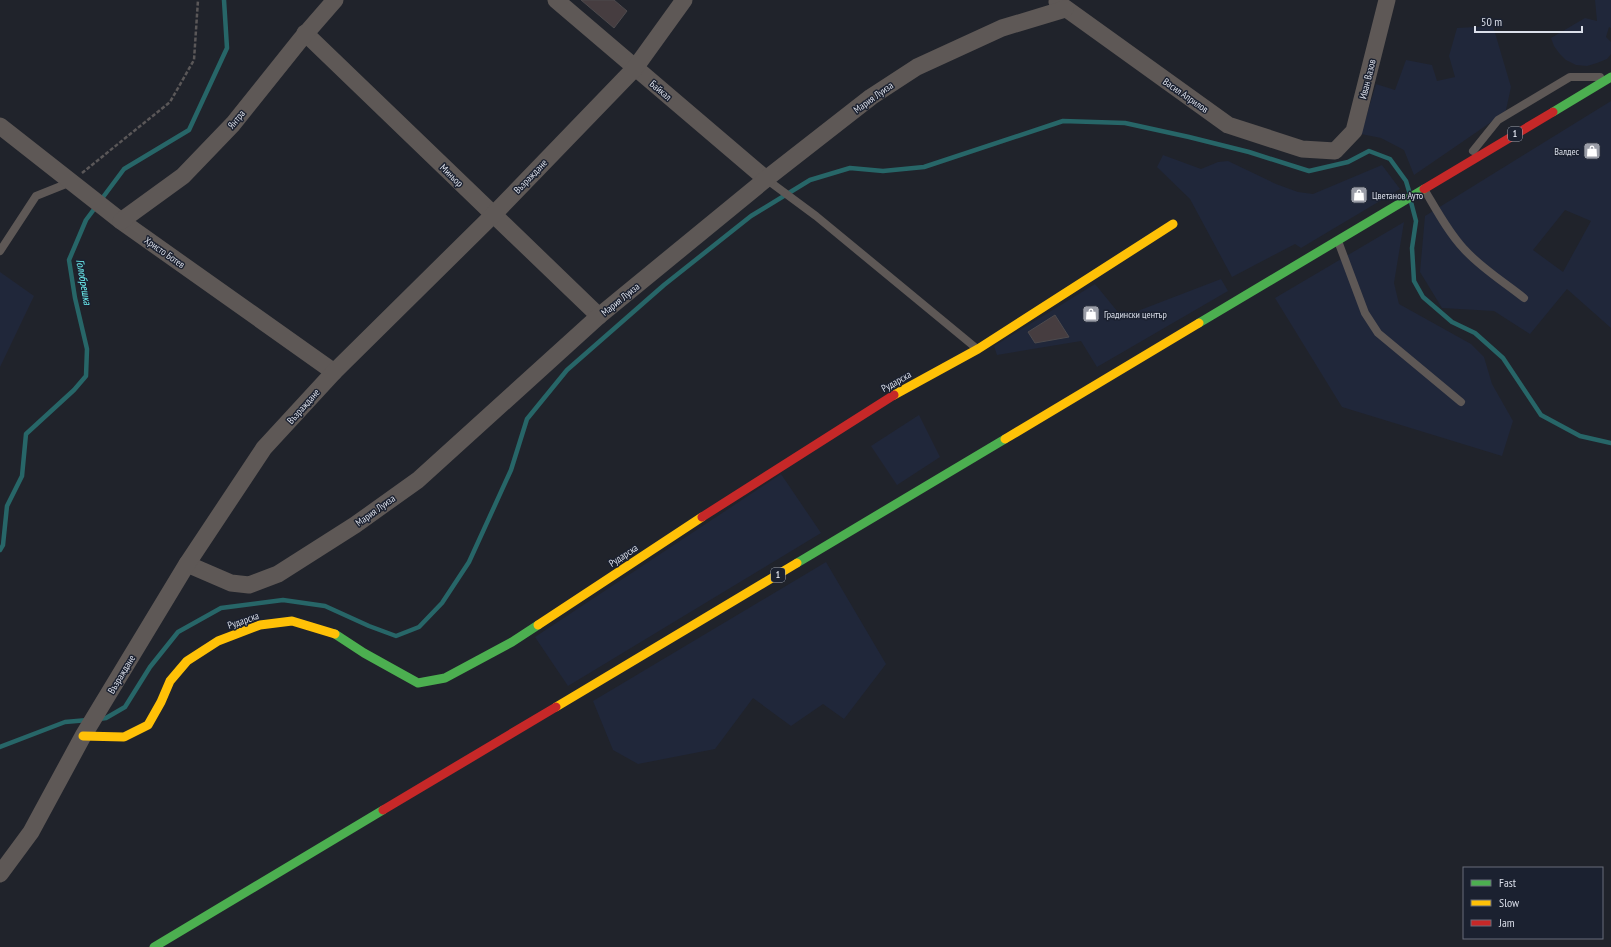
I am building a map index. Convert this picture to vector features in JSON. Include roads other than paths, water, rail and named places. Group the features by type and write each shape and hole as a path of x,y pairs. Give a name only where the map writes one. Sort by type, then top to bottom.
{"main road":[{"name":"1","path":"154,947 1611,77"},
{"name":"Рударска","path":"85,732 124,737 148,725 161,702 170,681 187,661 218,641 260,625 292,622 335,634 364,653 418,683 445,678 512,642 892,396 978,349 1173,224"}],"street":[{"name":"Янтра","path":"118,218 183,176 233,124 306,33 335,0"},
{"name":"Байкал","path":"556,0 772,184"},
{"name":"Възраждане","path":"1,872 31,832 85,732 187,564 264,448 334,372 494,214 635,68 684,0"},
{"name":"Иван Вазов","path":"1335,151 1354,130 1387,0"},
{"name":"Васил Априлов","path":"1059,4 1228,125 1302,149 1335,151"},
{"name":"Мария Луиза","path":"187,564 231,583 249,585 278,574 355,525 418,480 599,316 772,184 871,97 917,67 1059,4"},
{"name":"Миньор","path":"306,33 599,316"},
{"name":"Христо Ботев","path":"0,126 118,218 334,372"}],"lane":[{"path":"1459,168 1498,120 1570,77 1611,77"},
{"path":"772,184 795,200 978,349"},
{"path":"0,251 36,196 76,186"},
{"path":"1421,190 1464,248 1486,268 1524,298"},
{"path":"1338,240 1365,313 1378,333 1461,402"}],"waterway":[{"name":"Голобрешка","path":"0,550 3,545 7,506 22,476 26,434 74,390 86,376 87,349 75,298 69,260 86,220 124,169 189,130 227,48 224,0"},
{"path":"99,719 106,718 125,707 150,667 178,632 221,608 283,600 325,606 369,626 396,636 419,627 442,603 469,562 511,470 527,419 567,370 664,285 751,216 810,180 850,168 883,171 924,167 1063,121 1125,123 1249,152 1309,171 1348,162 1369,151 1390,159 1406,181 1409,191"},
{"path":"1411,202 1416,221 1412,248 1414,281 1423,297 1452,322 1475,333 1503,358 1541,415 1580,436 1611,443"},
{"path":"0,747 65,722 88,720"}],"place":[{"name":"Валдес","path":"1592,151"},
{"name":"Цветанов Ауто","path":"1359,195"},
{"name":"Градински център","path":"1091,314"}]}
